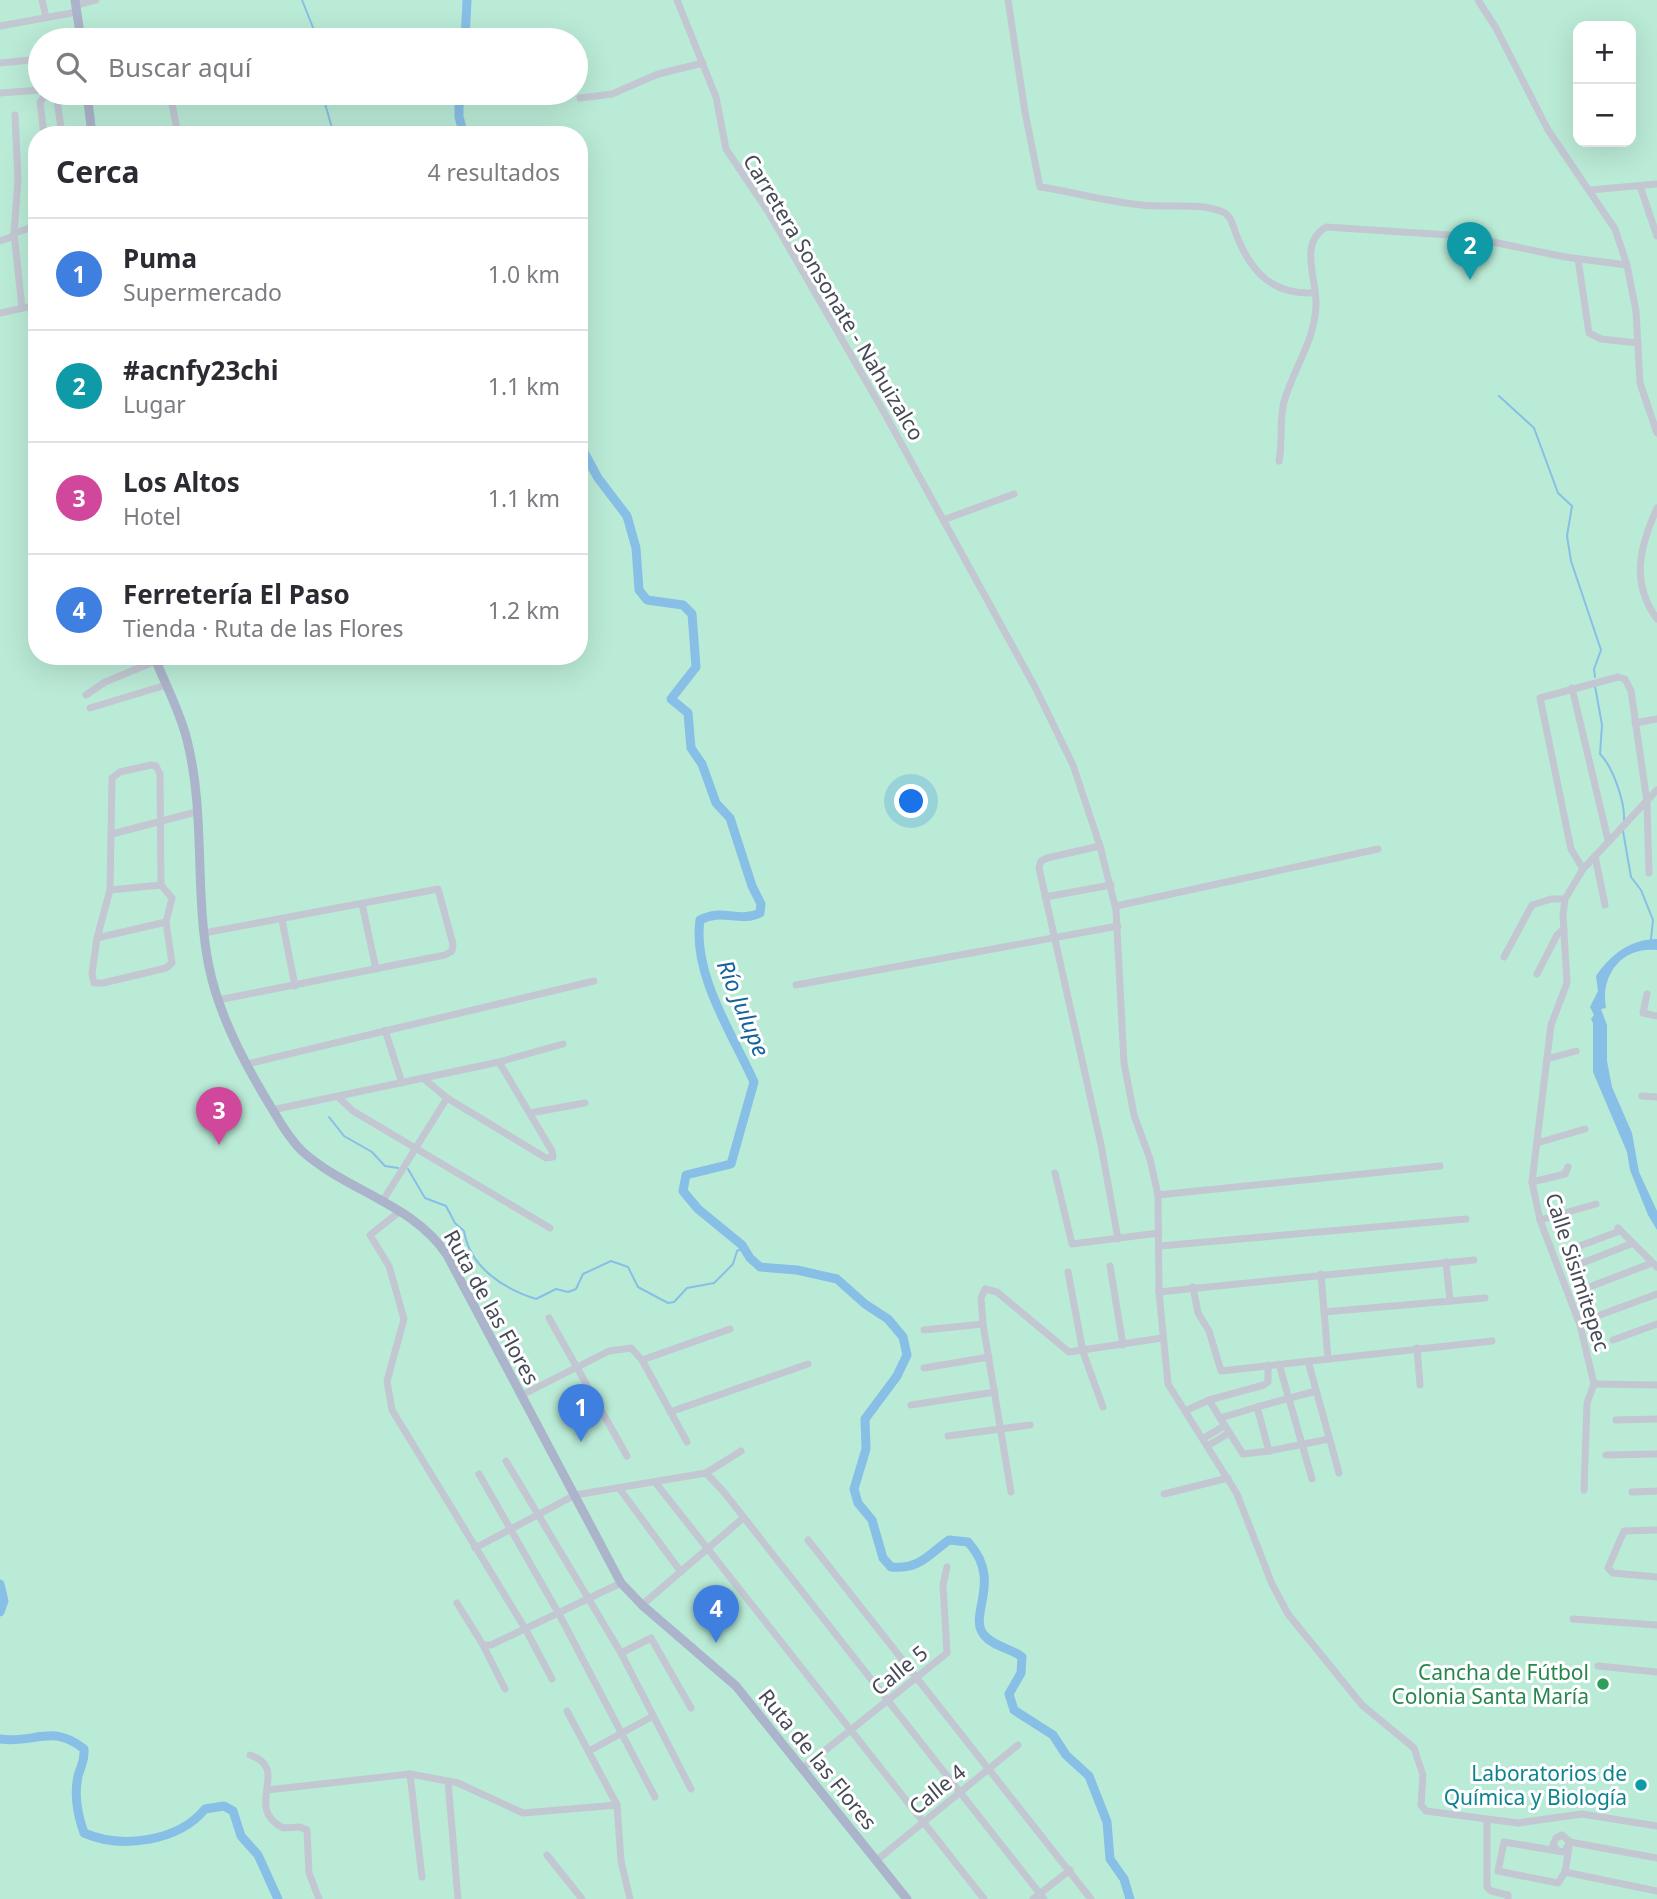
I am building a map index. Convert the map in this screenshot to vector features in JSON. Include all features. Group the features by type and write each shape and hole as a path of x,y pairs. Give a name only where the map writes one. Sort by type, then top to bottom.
{"main road":[{"path":"76,5 79,28"},
{"path":"89,105 91,126"},
{"name":"Ruta de las Flores","path":"158,665 187,741 196,812 204,933 218,1000 247,1064 272,1110 292,1140 308,1156 427,1229 436,1239 621,1583 642,1605 736,1686 907,1899"}],"street":[{"path":"42,0 46,17"},
{"path":"0,26 46,17 96,0"},
{"name":"Carretera Sonsonate - Nahuizalco","path":"677,0 716,97 726,149 783,237 943,520 1048,714 1084,796 1115,905 1124,1063 1134,1115 1150,1159 1157,1195 1159,1292 1168,1384 1228,1478 1288,1614 1362,1705 1414,1748 1423,1775 1420,1798 1423,1808 1436,1815 1487,1820"},
{"path":"1008,0 1025,112 1040,187 1144,206 1220,211 1231,220 1242,249 1264,278 1280,290 1295,294 1315,293"},
{"path":"1478,0 1496,28 1548,130 1608,215 1627,265 1638,342 1640,383 1657,433"},
{"path":"0,63 28,60"},
{"path":"588,97 612,94 658,74 703,63"},
{"path":"0,93 28,91"},
{"path":"40,105 43,126"},
{"path":"57,105 60,126"},
{"path":"172,105 176,126"},
{"path":"15,116 18,179 14,234 22,308"},
{"path":"1590,190 1657,184"},
{"path":"1640,186 1657,236"},
{"path":"1279,461 1283,405 1313,328 1315,293 1311,242 1326,226 1464,236 1578,259 1627,265"},
{"path":"0,241 28,229"},
{"path":"1578,259 1589,333 1601,339 1638,342"},
{"path":"0,313 28,306"},
{"path":"943,520 1014,494"},
{"path":"1657,508 1644,536 1639,561 1645,600 1657,619"},
{"path":"86,695 105,682 140,665"},
{"path":"1583,869 1571,849 1539,704 1540,698 1605,679 1625,679 1631,691 1647,802 1649,873"},
{"path":"90,708 166,685"},
{"path":"1572,688 1608,840"},
{"path":"1635,723 1657,719"},
{"path":"156,766 160,774 161,885 172,898 166,922 173,959 170,966 98,984 94,983 92,974 97,939 110,891 112,834 111,783 120,772 156,766"},
{"name":"Calle Sisimitepec","path":"1594,1384 1580,1325 1540,1220 1532,1182 1553,1017 1567,983 1565,899 1583,869 1657,790"},
{"path":"112,834 196,812"},
{"path":"1100,846 1041,861 1045,897 1101,1145 1118,1239"},
{"path":"1115,905 1378,849"},
{"path":"1595,856 1605,905"},
{"path":"110,891 161,885"},
{"path":"1045,897 1111,885"},
{"path":"204,933 438,889 453,944 452,951 445,955 218,1000"},
{"path":"1503,957 1532,905 1551,899 1565,899"},
{"path":"362,904 376,970"},
{"path":"282,920 295,986"},
{"path":"97,939 166,922"},
{"path":"796,985 1118,926"},
{"path":"1537,974 1557,934 1564,929"},
{"path":"247,1064 594,981"},
{"path":"1647,994 1643,1013 1657,1016"},
{"path":"385,1030 402,1083"},
{"path":"272,1110 339,1098 499,1062 563,1044"},
{"path":"1547,1059 1576,1051"},
{"path":"423,1078 447,1098 546,1158 553,1157 499,1062"},
{"path":"1642,1096 1657,1097"},
{"path":"339,1098 354,1111 550,1228"},
{"path":"382,1202 447,1098"},
{"path":"530,1113 585,1103"},
{"path":"1537,1143 1585,1129"},
{"path":"1157,1195 1440,1166"},
{"path":"1532,1182 1565,1174 1568,1167"},
{"path":"1055,1173 1072,1244 1159,1233"},
{"path":"1540,1220 1596,1204"},
{"path":"399,1212 370,1235 389,1266 404,1319 401,1340 391,1362 387,1394 400,1426 526,1630 552,1679"},
{"path":"1160,1246 1465,1219"},
{"path":"1574,1248 1619,1230 1655,1265"},
{"path":"1582,1263 1631,1244"},
{"path":"1159,1292 1474,1260"},
{"path":"1446,1262 1450,1301"},
{"path":"1592,1286 1655,1265"},
{"path":"1110,1266 1123,1345"},
{"path":"1068,1272 1083,1352 1103,1407"},
{"path":"1321,1274 1328,1359"},
{"path":"1194,1287 1198,1313 1209,1331 1221,1371 1492,1341"},
{"path":"1011,1492 1003,1429 983,1324 981,1293 990,1289 1069,1352 1162,1338"},
{"path":"1600,1315 1657,1294"},
{"path":"1324,1312 1485,1298"},
{"path":"549,1318 627,1456"},
{"path":"924,1330 983,1324"},
{"path":"1613,1340 1657,1324"},
{"path":"642,1360 730,1329"},
{"path":"522,1395 609,1350 624,1347 636,1352 642,1360 687,1442"},
{"path":"1416,1348 1420,1385"},
{"path":"923,1368 989,1357"},
{"path":"1308,1361 1339,1473"},
{"path":"670,1412 808,1364"},
{"path":"1279,1364 1312,1479"},
{"path":"1185,1411 1209,1400 1264,1385 1269,1378 1268,1365"},
{"path":"1584,1490 1587,1404 1594,1384 1657,1385"},
{"path":"1220,1418 1316,1391"},
{"path":"911,1405 995,1392"},
{"path":"1209,1400 1243,1454 1329,1439"},
{"path":"1257,1407 1269,1451"},
{"path":"1616,1420 1657,1419"},
{"path":"948,1436 1030,1424"},
{"path":"1207,1442 1226,1429"},
{"path":"475,1548 575,1495 706,1473 741,1451"},
{"path":"1606,1455 1657,1454"},
{"path":"506,1461 621,1653 691,1789"},
{"path":"706,1473 716,1482 1038,1897 1070,1870"},
{"path":"479,1474 559,1614 655,1797"},
{"path":"1164,1494 1228,1478"},
{"path":"656,1482 984,1899"},
{"path":"619,1488 681,1572"},
{"path":"1632,1492 1657,1491"},
{"path":"642,1605 743,1518"},
{"path":"1657,1530 1624,1531 1608,1568 1613,1573 1657,1577"},
{"path":"808,1540 1091,1899"},
{"name":"Calle 5","path":"803,1768 947,1653 943,1585 947,1567"},
{"path":"484,1645 526,1630 621,1583"},
{"path":"457,1603 484,1645 505,1689"},
{"path":"1573,1619 1657,1625"},
{"path":"621,1653 652,1638 691,1708"},
{"path":"1598,1666 1657,1672"},
{"path":"567,1711 617,1805 621,1861 630,1899"},
{"path":"589,1751 653,1716"},
{"name":"Calle 4","path":"877,1860 1018,1745"},
{"path":"250,1755 266,1762 267,1812 276,1825 307,1830 309,1873 319,1899"},
{"path":"267,1790 410,1774 448,1781 523,1813 617,1805"},
{"path":"410,1774 422,1877"},
{"path":"448,1781 458,1899"},
{"path":"1508,1899 1505,1893 1491,1891 1487,1887 1487,1820 1518,1823 1582,1814 1657,1826"},
{"path":"1557,1849 1560,1835 1569,1845 1565,1872 1561,1880 1554,1883 1498,1871 1504,1842 1545,1849 1557,1849 1569,1845 1657,1858"},
{"path":"1557,1849 1567,1861"},
{"path":"547,1855 582,1899"},
{"path":"1565,1872 1657,1891"}],"green space":[{"path":"0,0 1657,0 1657,1899 0,1899"}],"water":[{"path":"1657,939 1657,950 1633,953 1616,965 1606,985 1606,1008 1601,1009 1607,1025 1607,1061 1612,1087 1632,1133 1639,1172 1657,1211 1657,1230 1648,1215 1630,1170 1627,1152 1593,1072 1591,1019 1594,1015 1590,1007 1598,991 1596,976 1608,961 1630,945"}],"waterway":[{"path":"302,0 313,28"},
{"name":"Río Julupe","path":"466,28 467,0"},
{"path":"325,105 331,126"},
{"name":"Río Julupe","path":"459,105 462,126"},
{"path":"1499,396 1534,428 1558,493 1572,506 1567,536 1571,561 1601,650 1594,669 1595,677"},
{"name":"Río Julupe","path":"588,460 598,478 627,516 636,548 639,590 647,600 683,605 692,614 696,667 671,699 688,713 691,748 702,764 716,803 730,818 752,886 761,904 760,913 753,916 716,915 700,920 699,941 708,983 754,1082 731,1164 686,1175 683,1191 698,1209 742,1245 760,1267 797,1270 837,1279 865,1304 888,1319 903,1337 907,1355 897,1376 865,1419 866,1449 854,1489 858,1503 872,1520 883,1558 891,1567 916,1564 949,1540 968,1542 978,1556 984,1583 980,1627 988,1639 1022,1657 1021,1673 1009,1694 1014,1710 1053,1735 1066,1755 1089,1776 1107,1822 1110,1859 1124,1879 1130,1899"},
{"path":"1595,686 1602,725 1600,754 1617,785 1624,820"},
{"path":"1623,831 1631,877 1641,890 1653,920 1651,939"},
{"path":"329,1117 344,1136 372,1152 385,1166 398,1168"},
{"path":"408,1169 425,1198 446,1206 455,1223 464,1231 467,1244 480,1265 511,1289 536,1299 556,1289 568,1292 576,1289 583,1274 611,1261 628,1267 638,1287 668,1303 674,1302 687,1288 714,1283 733,1264 737,1251 743,1248"},
{"path":"0,1584 4,1601 0,1612"},
{"path":"0,1739 62,1737 84,1749 77,1783 78,1812 84,1833 99,1838 115,1841 148,1839 180,1829 205,1809 224,1806 233,1811 241,1836 258,1855 278,1899"}],"place":[{"name":"#acnfy23chi","path":"1470,280"},
{"name":"Los Altos","path":"219,1145"},
{"name":"Puma","path":"581,1442"},
{"name":"Ferretería El Paso","path":"716,1643"},
{"name":"Cancha de Fútbol Colonia Santa María","path":"1603,1684"},
{"name":"Laboratorios de Química y Biología","path":"1641,1785"}]}
